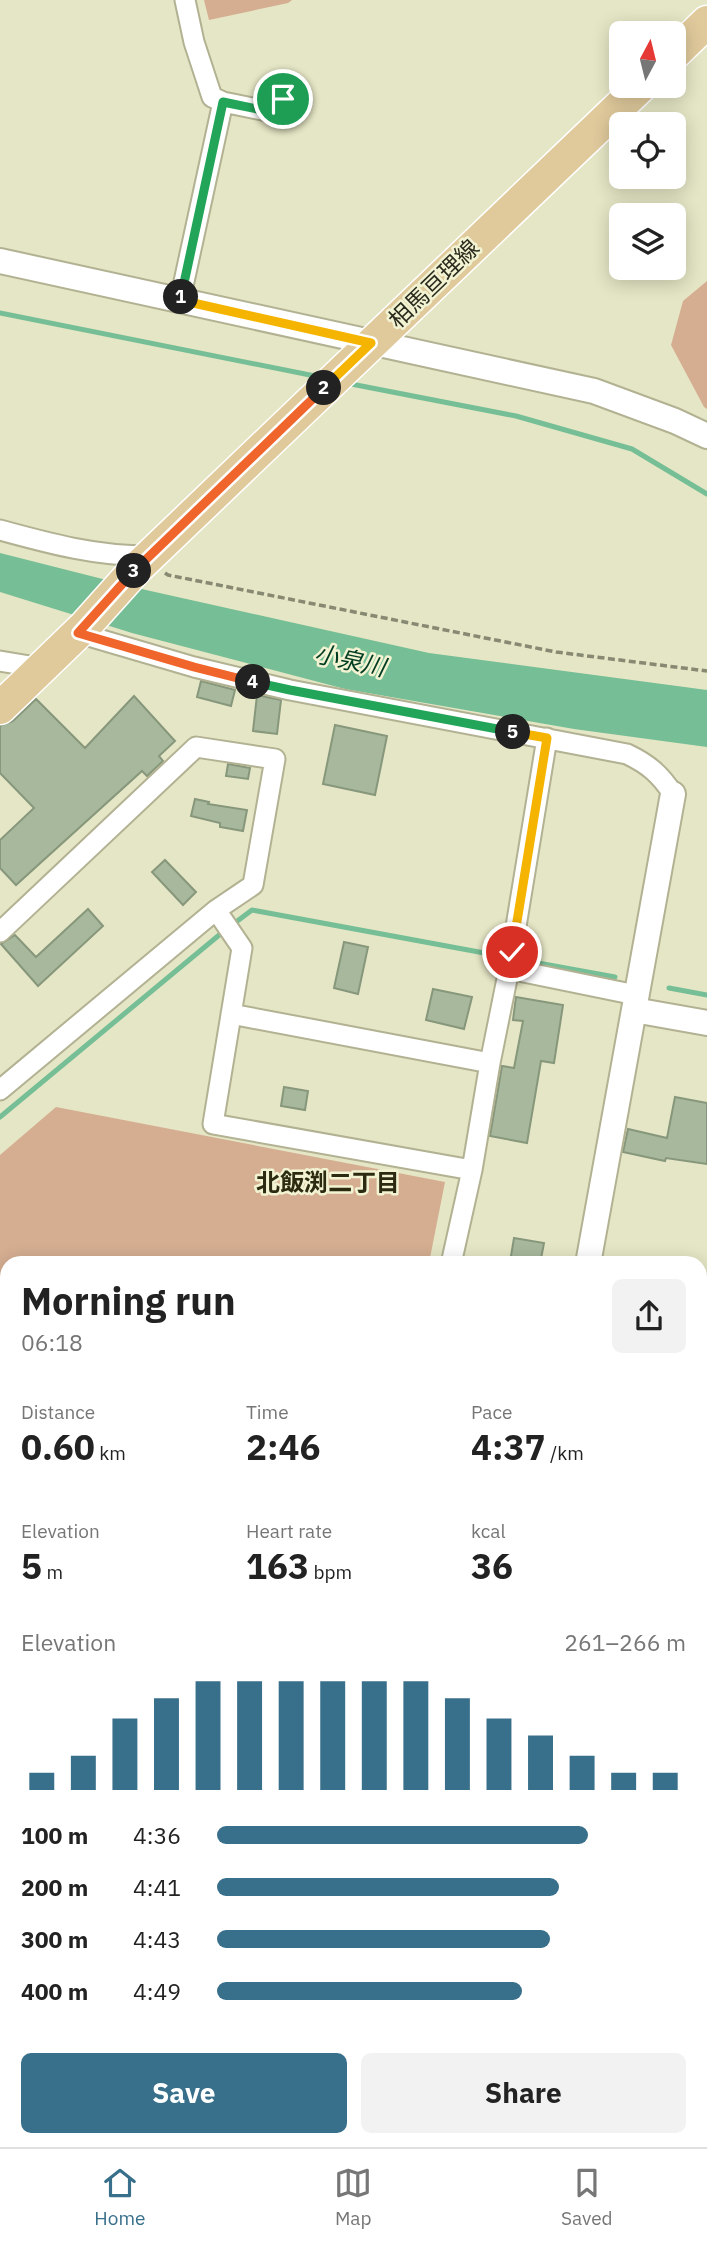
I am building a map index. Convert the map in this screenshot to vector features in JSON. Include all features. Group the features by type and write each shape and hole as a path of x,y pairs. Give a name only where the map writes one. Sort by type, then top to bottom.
{"main road":[{"path":"686,42 707,22"},
{"name":"相馬亘理線","path":"0,708 82,629 143,563 628,98"}],"street":[{"path":"185,0 194,42 212,97 223,102 267,111 283,99"},
{"path":"180,300 223,102"},
{"path":"0,261 594,391 707,436"},
{"path":"0,530 81,551 143,563"},
{"path":"82,629 194,667 290,690 627,754 648,764 662,777 673,794 589,1256"},
{"path":"0,661 42,668"},
{"path":"453,1256 472,1170 510,962 547,738"},
{"path":"0,932 196,747 275,759 253,885 0,1090"},
{"path":"218,912 242,948 213,1124 472,1170"},
{"path":"510,962 707,1023"},
{"path":"231,1014 490,1063"}],"path":[{"path":"143,563 168,575 555,652 707,671"}],"shaded area":[{"path":"204,0 292,0 209,20"},
{"path":"707,281 707,409 671,345 683,301"},
{"path":"56,1107 445,1182 430,1256 0,1256 0,1155"}],"water":[{"name":"小泉川","path":"0,553 146,590 429,653 707,690 707,747 574,729 345,689 132,633 0,592"}],"building":[{"path":"201,681 235,690 231,706 197,697"},
{"path":"257,695 281,700 277,734 253,731"},
{"path":"134,696 175,741 159,756 163,761 147,776 142,771 16,885 0,868 0,840 34,808 0,773 0,726 13,721 36,699 85,748"},
{"path":"335,725 387,736 375,795 323,784"},
{"path":"228,764 250,768 248,779 226,776"},
{"path":"195,799 209,802 208,804 247,810 243,831 220,827 220,823 191,816"},
{"path":"165,860 196,892 183,905 152,872"},
{"path":"88,909 103,926 38,986 1,944 15,935 36,957"},
{"path":"344,942 368,947 358,994 334,988"},
{"path":"433,989 472,997 464,1029 426,1020"},
{"path":"516,997 563,1005 554,1063 541,1061 527,1143 490,1136 502,1066 514,1068 523,1021 513,1020"},
{"path":"284,1087 308,1091 305,1110 281,1106"},
{"path":"675,1097 707,1103 707,1164 666,1158 665,1161 623,1152 628,1129 667,1138"},
{"path":"514,1238 544,1243 542,1256 511,1256"}],"waterway":[{"path":"0,313 320,377"},
{"path":"346,383 516,416 632,449 707,494"},
{"path":"232,925 252,910 506,957"},
{"path":"0,1117 224,931"},
{"path":"516,959 615,977"},
{"path":"669,988 707,995"}],"district":[{"name":"北飯渕二丁目","path":"328,1182"}],"route":[{"path":"283,99 267,111 223,102 180,300 371,343 136,569 78,633 194,667 290,690 547,738 512,952"}]}
